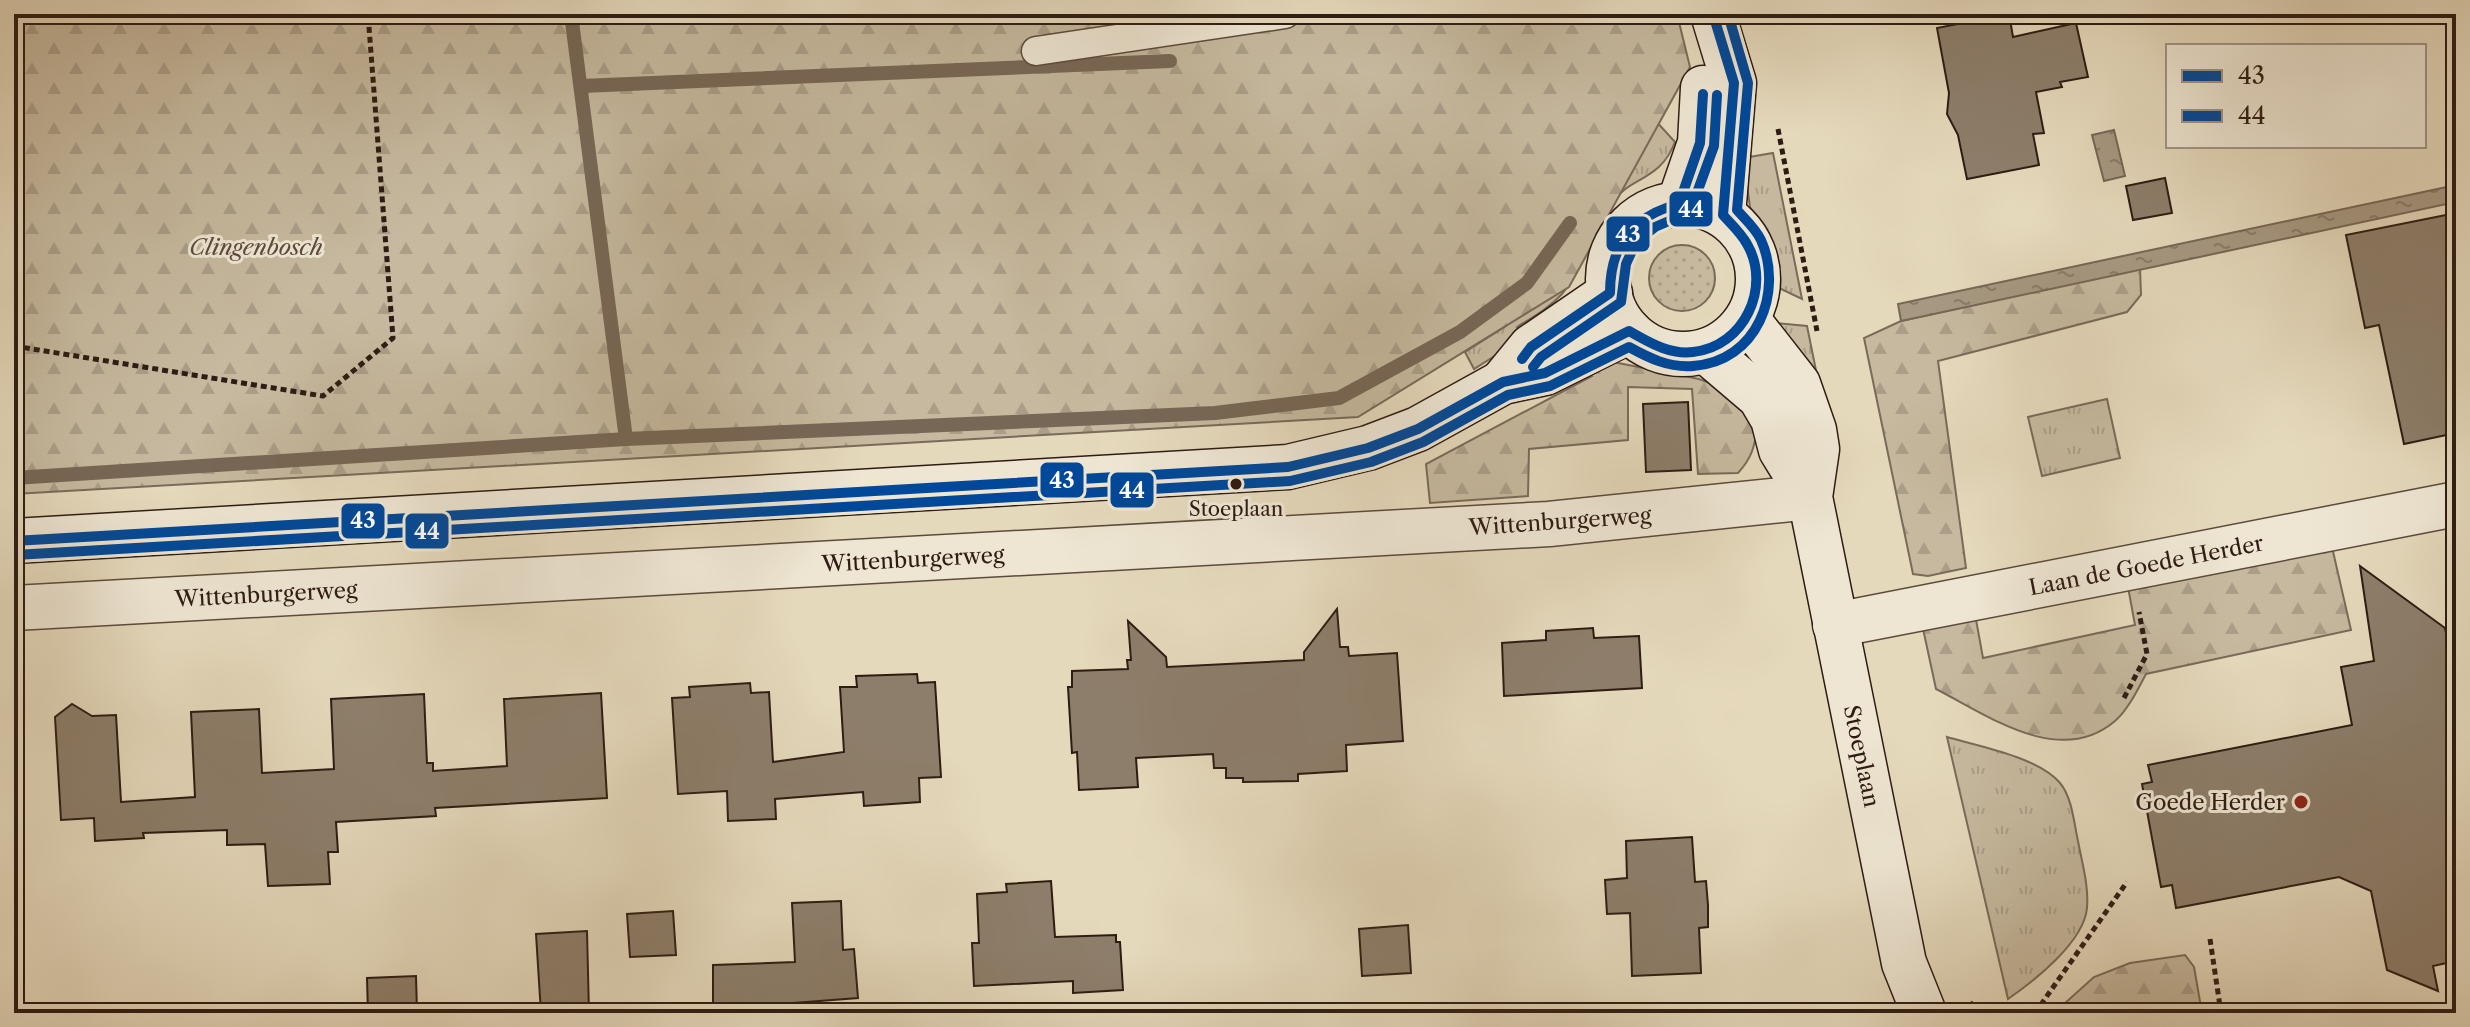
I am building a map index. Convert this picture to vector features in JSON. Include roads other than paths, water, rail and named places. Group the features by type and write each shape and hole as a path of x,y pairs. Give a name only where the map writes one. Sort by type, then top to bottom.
{"street":[{"path":"1679,204 1700,143 1707,14"},
{"path":"1713,14 1734,83 1723,215"},
{"path":"1694,205 1723,215 1750,244 1757,262 1759,281 1747,319 1736,333 1706,351 1665,352 1619,312 1612,257 1630,226 1661,207 1694,205"},
{"path":"14,541 1288,467 1368,448 1418,429 1503,382 1545,373 1619,312"},
{"name":"Stoeplaan","path":"1747,319 1798,384 1817,449 1810,497 1904,963 1924,1013"},
{"name":"Stoeplaan","path":"1706,351 1760,397 1773,419 1781,450 1810,497"},
{"name":"Wittenburgerweg","path":"14,608 1549,524 1810,497"},
{"name":"Laan de Goede Herder","path":"1835,625 2456,504"}],"lane":[{"path":"1036,51 1285,14"}],"water":[{"path":"2114,130 2125,176 2104,181 2092,135"},
{"path":"2456,185 2456,202 1901,321 1898,304"}],"waterway":[{"path":"571,14 626,439"},
{"path":"582,86 1170,61"},
{"path":"14,478 626,439 1215,413 1339,398 1460,332 1527,283 1570,223"}],"place":[{"name":"Stoeplaan","path":"1236,484"},
{"name":"Goede Herder","path":"2301,802"}],"park label":[{"name":"Clingenbosch","path":"256,247"}]}
